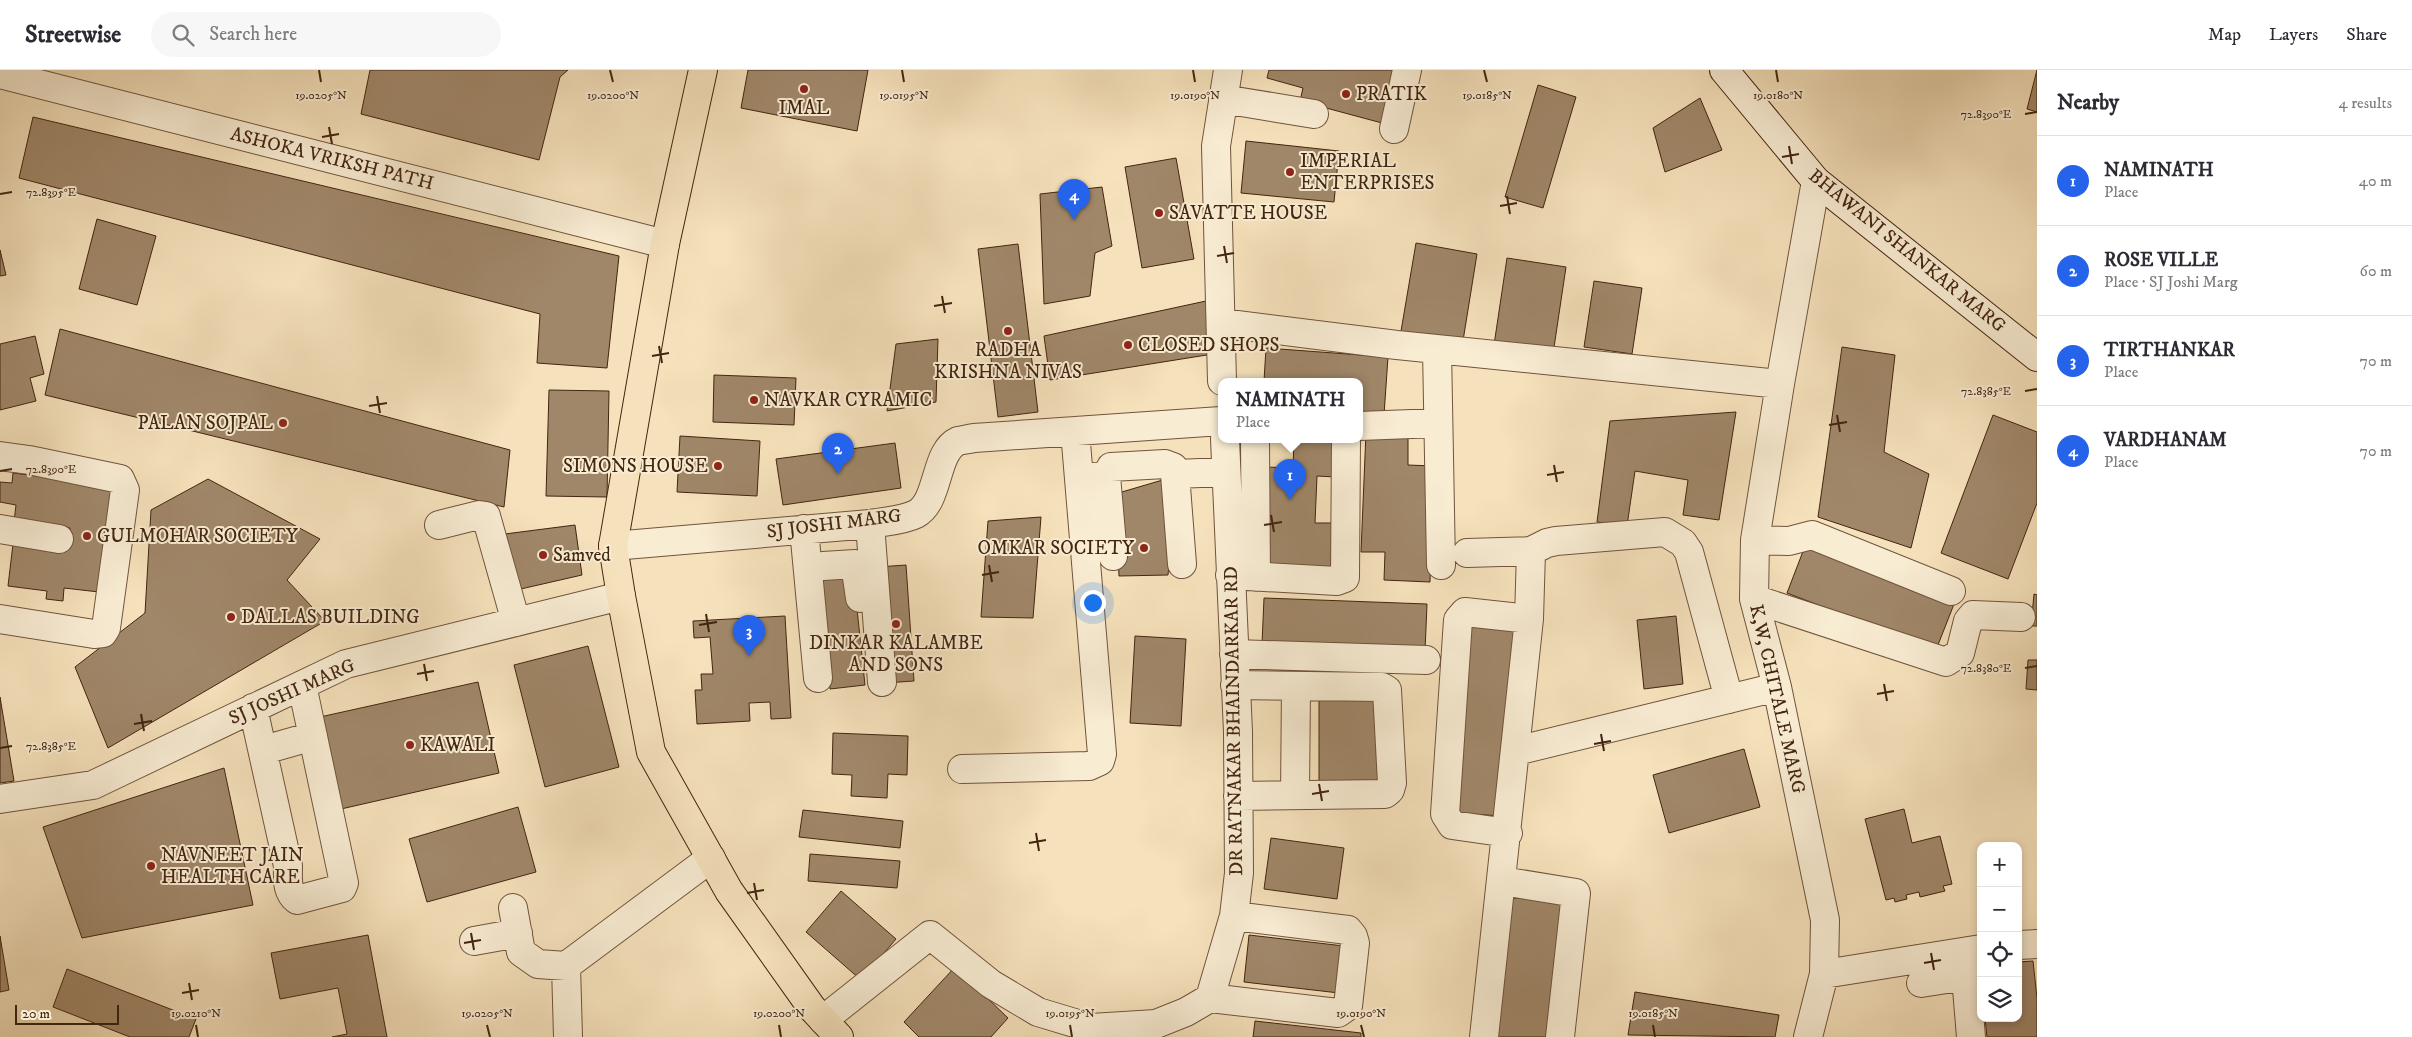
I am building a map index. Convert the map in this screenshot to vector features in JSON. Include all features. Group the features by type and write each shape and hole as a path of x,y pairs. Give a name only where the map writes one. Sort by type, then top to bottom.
{"main road":[{"path":"703,70 665,244 613,546 620,596 651,752 729,891 812,1008 831,1028"}],"street":[{"path":"1222,378 1216,146 1228,70"},
{"path":"1394,129 1408,70"},
{"name":"BHAWANI SHANKAR MARG","path":"1724,70 1816,181 2037,357"},
{"name":"ASHOKA VRIKSH PATH","path":"0,74 665,244"},
{"path":"1223,99 1314,114"},
{"name":"K,W, CHITALE MARG","path":"1808,1037 1824,974 1825,920 1777,687 1754,599 1756,540 1780,384 1816,181"},
{"path":"1221,322 1437,349 1780,384"},
{"path":"1437,349 1441,565"},
{"name":"SJ JOSHI MARG","path":"613,546 870,524 918,513 929,499 947,451 957,442 974,438 1218,421"},
{"path":"1363,426 1438,423"},
{"path":"1075,432 1092,477 1113,556"},
{"name":"DR RATNAKAR BHAINDARKAR RD","path":"1210,998 1234,916 1239,873 1234,654 1243,576 1226,472 1225,443"},
{"path":"1255,443 1243,576 1337,581 1345,578 1346,443"},
{"path":"0,456 29,460 120,479 125,490 106,628 103,633 94,634 0,619"},
{"path":"1092,477 1111,467 1165,464 1173,467 1182,564"},
{"path":"1175,474 1226,472"},
{"path":"962,769 1089,766 1100,761 1102,754 1092,477"},
{"path":"440,525 479,515 486,516 516,622"},
{"path":"843,526 835,564 853,563 856,565 876,684 870,524"},
{"path":"804,529 818,678"},
{"path":"0,530 59,539"},
{"path":"1467,554 1531,551 1556,541 1665,532 1677,538 1689,552 1729,699"},
{"path":"1756,540 1789,541 1812,535 1951,591"},
{"path":"1484,1037 1508,833 1529,619 1531,551"},
{"name":"SJ JOSHI MARG","path":"0,799 93,785 346,664 620,596"},
{"path":"1754,599 1946,662 1960,653 1968,621 1973,615 2021,617"},
{"path":"1508,833 1452,825 1448,822 1446,814 1458,620 1465,612 1529,619"},
{"path":"1234,654 1426,660"},
{"path":"253,708 264,750 288,866 288,887 291,896 296,900 342,888 344,883 302,685"},
{"path":"1235,685 1382,687 1387,690 1392,783 1390,790 1385,794 1238,796"},
{"path":"1295,796 1296,686"},
{"path":"1516,751 1777,687"},
{"path":"264,750 313,736"},
{"path":"474,941 515,920 521,952 538,964 566,966 711,858"},
{"path":"1502,881 1576,893 1560,1037"},
{"path":"831,1028 930,935 991,984 1038,1012 1090,1028 1156,1024 1186,1012 1210,998 1338,1013 1348,1006 1354,943 1353,936 1348,930 1234,916"},
{"path":"1824,974 1920,977 1970,959 1971,1037"},
{"path":"566,966 568,1037"}],"building":[{"path":"370,70 568,70 560,77 539,160 361,114"},
{"name":"IMAL","path":"748,70 868,70 857,131 741,108"},
{"name":"PRATIK","path":"1269,70 1396,70 1382,123 1300,101 1303,88 1267,78"},
{"path":"2037,70 2037,112 2027,109"},
{"path":"1538,85 1576,97 1543,208 1505,197"},
{"path":"1700,98 1722,150 1665,172 1653,128"},
{"path":"33,117 619,256 607,368 537,363 540,314 19,178"},
{"name":"IMPERIAL ENTERPRISES","path":"1246,141 1339,151 1334,202 1241,193"},
{"name":"SAVATTE HOUSE","path":"1176,158 1194,259 1142,268 1125,167"},
{"path":"1102,187 1112,246 1095,253 1090,296 1044,304 1040,194"},
{"path":"97,219 156,236 137,305 79,289"},
{"path":"1416,243 1477,254 1462,347 1400,337"},
{"name":"RADHA KRISHNA NIVAS","path":"1018,244 1038,412 998,417 978,249"},
{"path":"0,250 6,275 0,276"},
{"path":"1507,258 1566,267 1553,354 1494,345"},
{"path":"1594,281 1642,288 1632,354 1584,347"},
{"name":"CLOSED SHOPS","path":"1206,301 1213,354 1050,380 1044,336"},
{"name":"PALAN SOJPAL","path":"60,329 510,450 504,507 45,395"},
{"path":"35,336 44,374 30,378 36,401 0,410 0,344"},
{"path":"938,339 936,402 887,411 896,344"},
{"path":"1842,347 1895,355 1884,452 1929,474 1911,548 1818,517"},
{"path":"1266,348 1388,357 1384,415 1363,413 1363,378 1264,378"},
{"name":"NAVKAR CYRAMIC","path":"714,375 796,378 794,425 713,422"},
{"path":"549,390 609,391 607,497 546,496"},
{"path":"1736,412 1719,520 1683,515 1688,480 1635,471 1627,526 1597,522 1610,421"},
{"path":"1993,415 2037,432 2037,503 2008,579 1941,553"},
{"path":"1366,432 1408,434 1408,465 1433,466 1430,582 1384,580 1385,552 1361,552"},
{"name":"SIMONS HOUSE","path":"680,436 760,441 757,496 677,492"},
{"path":"895,443 901,488 783,505 776,459"},
{"path":"1294,443 1336,443 1335,477 1317,476 1315,523 1332,523 1331,576 1262,574 1265,467 1293,468"},
{"name":"GULMOHAR SOCIETY","path":"13,473 113,486 99,592 64,588 63,601 46,599 47,591 8,586 13,544 67,551 70,528 14,522 16,505 0,502 0,482 12,483"},
{"name":"DALLAS BUILDING","path":"208,479 320,539 287,580 325,621 108,748 75,667 145,613 151,510"},
{"name":"OMKAR SOCIETY","path":"1166,479 1173,522 1168,575 1119,576 1115,494"},
{"path":"1041,517 1033,618 981,617 988,521"},
{"name":"Samved","path":"575,525 582,575 512,591 505,534"},
{"path":"1807,541 1956,599 1936,650 1787,593"},
{"name":"DINKAR KALAMBE AND SONS","path":"906,565 914,681 885,683 878,567"},
{"path":"853,571 865,685 830,689 819,574"},
{"path":"2034,594 2037,595 2037,626 2031,626"},
{"path":"1264,598 1427,604 1425,651 1262,644"},
{"path":"785,616 791,718 771,719 770,702 749,703 750,721 697,724 695,690 702,690 701,674 713,674 710,637 694,638 693,621"},
{"path":"1676,616 1683,684 1644,689 1637,620"},
{"path":"1467,624 1516,628 1503,816 1453,813"},
{"path":"1135,636 1186,639 1181,726 1130,723"},
{"path":"588,646 619,767 545,787 514,665"},
{"path":"2028,660 2037,660 2037,690 2026,689"},
{"name":"KAWALI","path":"478,682 499,773 341,809 320,717"},
{"path":"0,697 14,781 0,783"},
{"path":"1381,697 1381,784 1319,784 1319,698"},
{"path":"833,733 908,736 907,775 888,774 887,798 851,796 852,775 832,774"},
{"path":"1744,749 1760,807 1669,833 1653,775"},
{"name":"NAVNEET JAIN HEALTH CARE","path":"224,768 253,905 82,938 43,827"},
{"path":"518,807 536,872 427,902 409,839"},
{"path":"1904,809 1912,843 1940,836 1952,884 1943,886 1945,891 1920,897 1919,892 1906,895 1907,899 1895,902 1894,898 1886,900 1865,819"},
{"path":"803,810 903,821 900,848 799,837"},
{"path":"1271,838 1344,848 1337,899 1264,889"},
{"path":"810,854 900,861 897,888 808,881"},
{"path":"841,891 896,939 861,980 806,932"},
{"path":"1511,893 1568,900 1552,1037 1493,1037"},
{"path":"368,935 387,1037 332,1037 347,1034 338,988 280,999 271,953"},
{"path":"1249,935 1344,946 1339,993 1244,982"},
{"path":"0,936 9,990 0,992"},
{"path":"2033,961 2037,998 2037,1037 1987,1037 1985,1022 2022,1022 2022,962"},
{"path":"955,967 1008,1018 991,1037 919,1037 904,1022"},
{"path":"67,969 196,1019 189,1037 130,1037 53,1007"},
{"path":"1635,992 1779,1015 1775,1037 1628,1035"},
{"path":"1255,1021 1361,1033 1361,1037 1253,1037"}],"place":[{"name":"IMAL","path":"804,89"},
{"name":"PRATIK","path":"1346,94"},
{"name":"IMPERIAL ENTERPRISES","path":"1290,172"},
{"name":"SAVATTE HOUSE","path":"1159,213"},
{"name":"VARDHANAM","path":"1074,220"},
{"name":"RADHA KRISHNA NIVAS","path":"1008,331"},
{"name":"CLOSED SHOPS","path":"1128,345"},
{"name":"NAVKAR CYRAMIC","path":"754,400"},
{"name":"PALAN SOJPAL","path":"283,423"},
{"name":"SIMONS HOUSE","path":"718,466"},
{"name":"ROSE VILLE","path":"838,474"},
{"name":"NAMINATH","path":"1290,500"},
{"name":"GULMOHAR SOCIETY","path":"87,536"},
{"name":"OMKAR SOCIETY","path":"1144,548"},
{"name":"Samved","path":"543,555"},
{"name":"DALLAS BUILDING","path":"231,617"},
{"name":"DINKAR KALAMBE AND SONS","path":"896,624"},
{"name":"TIRTHANKAR","path":"749,656"},
{"name":"KAWALI","path":"410,745"},
{"name":"NAVNEET JAIN HEALTH CARE","path":"151,866"}]}
